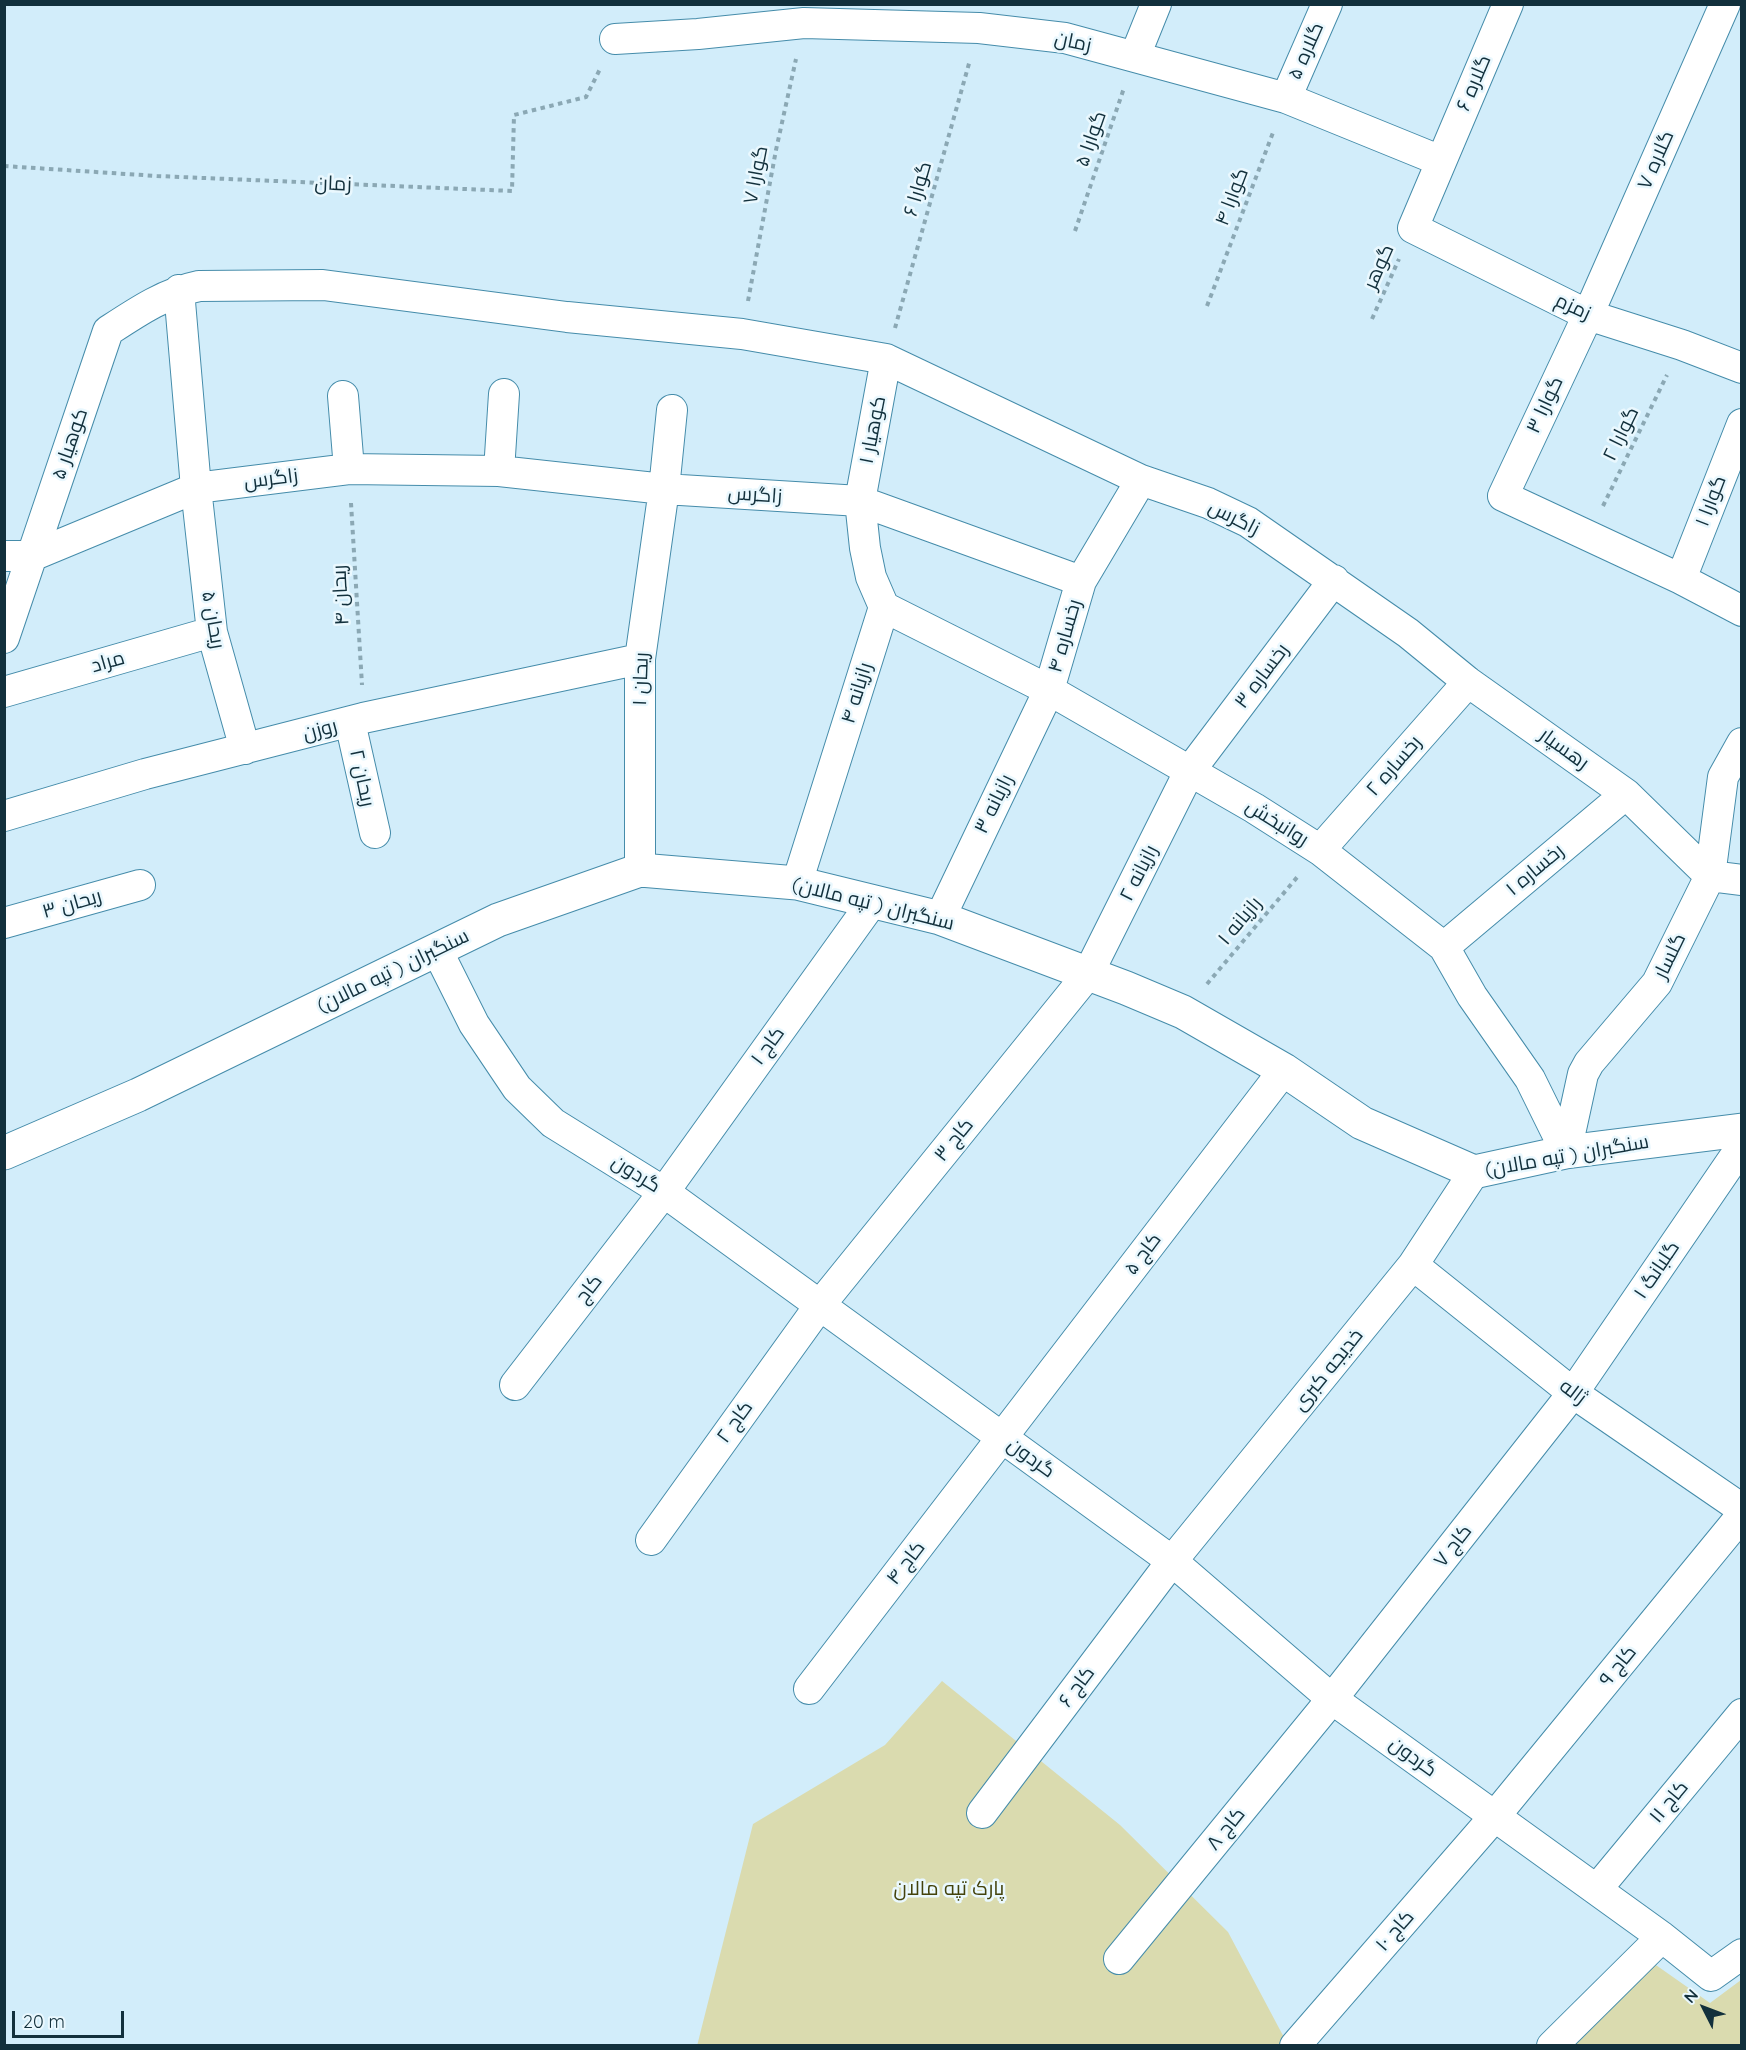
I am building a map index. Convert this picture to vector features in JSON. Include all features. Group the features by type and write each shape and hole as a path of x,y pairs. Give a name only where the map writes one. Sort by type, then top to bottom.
{"main road":[{"name":"سنگبران ( تپه مالان)","path":"4,1153 138,1095 498,920 640,870 797,883 940,918 1183,1012 1284,1070 1362,1123 1474,1172 1566,1152 1742,1130"}],"street":[{"path":"1135,56 1156,4"},
{"name":"گلاره ۵","path":"1286,98 1327,4"},
{"name":"گلاره ۶","path":"1441,161 1508,4"},
{"name":"گلاره ۷","path":"1588,315 1725,4"},
{"name":"زمان","path":"615,39 698,34 805,14 982,16 1286,98 1441,161"},
{"path":"1413,228 1441,161"},
{"name":"زمزم","path":"1413,228 1588,315 1682,345 1742,368"},
{"name":"زاگرس","path":"108,331 143,308 179,290 199,286 323,285 567,317 742,334 886,359 1141,480 1208,503 1248,522 1408,633"},
{"name":"ریحان ۵","path":"179,290 196,488 212,632 245,749"},
{"name":"گوارا ۳","path":"1588,315 1503,496 1588,536"},
{"name":"کوهیار ۵","path":"4,638 18,556 108,331"},
{"name":"کوهیار ۱","path":"860,501 886,359"},
{"path":"499,471 504,394"},
{"path":"343,396 350,469"},
{"name":"ریحان ۱","path":"640,870 640,659 664,489 672,410"},
{"name":"گوارا ۱","path":"1681,579 1742,424"},
{"name":"زاگرس","path":"18,556 196,488 350,469 499,471 664,489 860,501 1081,581"},
{"path":"1081,581 1141,480"},
{"path":"860,501 869,567 884,607"},
{"path":"1588,536 1742,610"},
{"name":"رخساره ۳","path":"1189,772 1334,580"},
{"name":"رخساره ۴","path":"1049,690 1081,581"},
{"name":"روانبخش","path":"884,607 1049,690 1254,808 1320,850 1444,947 1472,996 1530,1079 1566,1152"},
{"name":"رازیانه ۴","path":"797,883 884,607"},
{"name":"مراد","path":"4,692 212,632"},
{"name":"رهسپار","path":"1408,633 1468,682 1626,794 1710,876"},
{"name":"روزن","path":"4,816 145,774 357,720 640,659"},
{"name":"رخساره ۲","path":"1320,850 1468,682"},
{"name":"رازیانه ۳","path":"940,918 1049,690"},
{"name":"ریحان ۲","path":"357,720 375,833"},
{"name":"گلسار","path":"1566,1152 1583,1074 1589,1063 1658,983 1710,876 1723,777 1742,743"},
{"name":"رازیانه ۲","path":"1088,974 1189,772"},
{"name":"رخساره ۱","path":"1444,947 1626,794"},
{"path":"1710,876 1742,880"},
{"name":"ریحان ۳","path":"4,922 140,885"},
{"name":"کاج ۱","path":"664,1192 873,901"},
{"name":"گردون","path":"437,950 474,1024 517,1088 553,1123 664,1192 1172,1561 1332,1699 1597,1889 1711,1976 1742,1954"},
{"name":"کاج ۳","path":"820,1305 1088,974"},
{"name":"کاج ۵","path":"1003,1437 1284,1070"},
{"name":"گلبانگ ۱","path":"1574,1393 1742,1146"},
{"name":"خدیجه کبری","path":"1172,1561 1413,1265 1474,1172"},
{"name":"کاج","path":"515,1385 664,1192"},
{"name":"ژاله","path":"1413,1265 1574,1393 1742,1509"},
{"name":"کاج ۲","path":"651,1540 820,1305"},
{"name":"کاج ۷","path":"1332,1699 1574,1393"},
{"name":"کاج ۴","path":"809,1689 1003,1437"},
{"name":"کاج ۹","path":"1495,1816 1742,1515"},
{"name":"کاج ۶","path":"982,1814 1172,1561"},
{"name":"کاج ۸","path":"1119,1959 1332,1699"},
{"name":"کاج ۱۱","path":"1597,1889 1742,1714"},
{"name":"کاج ۱۰","path":"1295,2046 1495,1816"},
{"path":"1552,2046 1662,1937"}],"path":[{"name":"گوارا ۷","path":"742,334 776,150 805,14"},
{"name":"گوارا ۶","path":"886,359 982,16"},
{"name":"گوارا ۵","path":"1075,231 1135,56"},
{"name":"زمان","path":"4,166 157,176 512,191 514,115 586,97"},
{"name":"گوارا ۴","path":"1207,306 1286,98"},
{"name":"گوهر","path":"1372,319 1413,228"},
{"name":"گوارا ۲","path":"1588,536 1682,345"},
{"name":"ریحان ۴","path":"350,469 357,720"},
{"name":"رازیانه ۱","path":"1183,1012 1320,850"}],"green space":[{"name":"پارک تپه مالان","path":"942,1681 1120,1825 1228,1932 1288,2045 697,2046 753,1824 885,1745"},
{"path":"1653,1963 1710,2003 1741,1980 1741,2045 1567,2046"}]}
